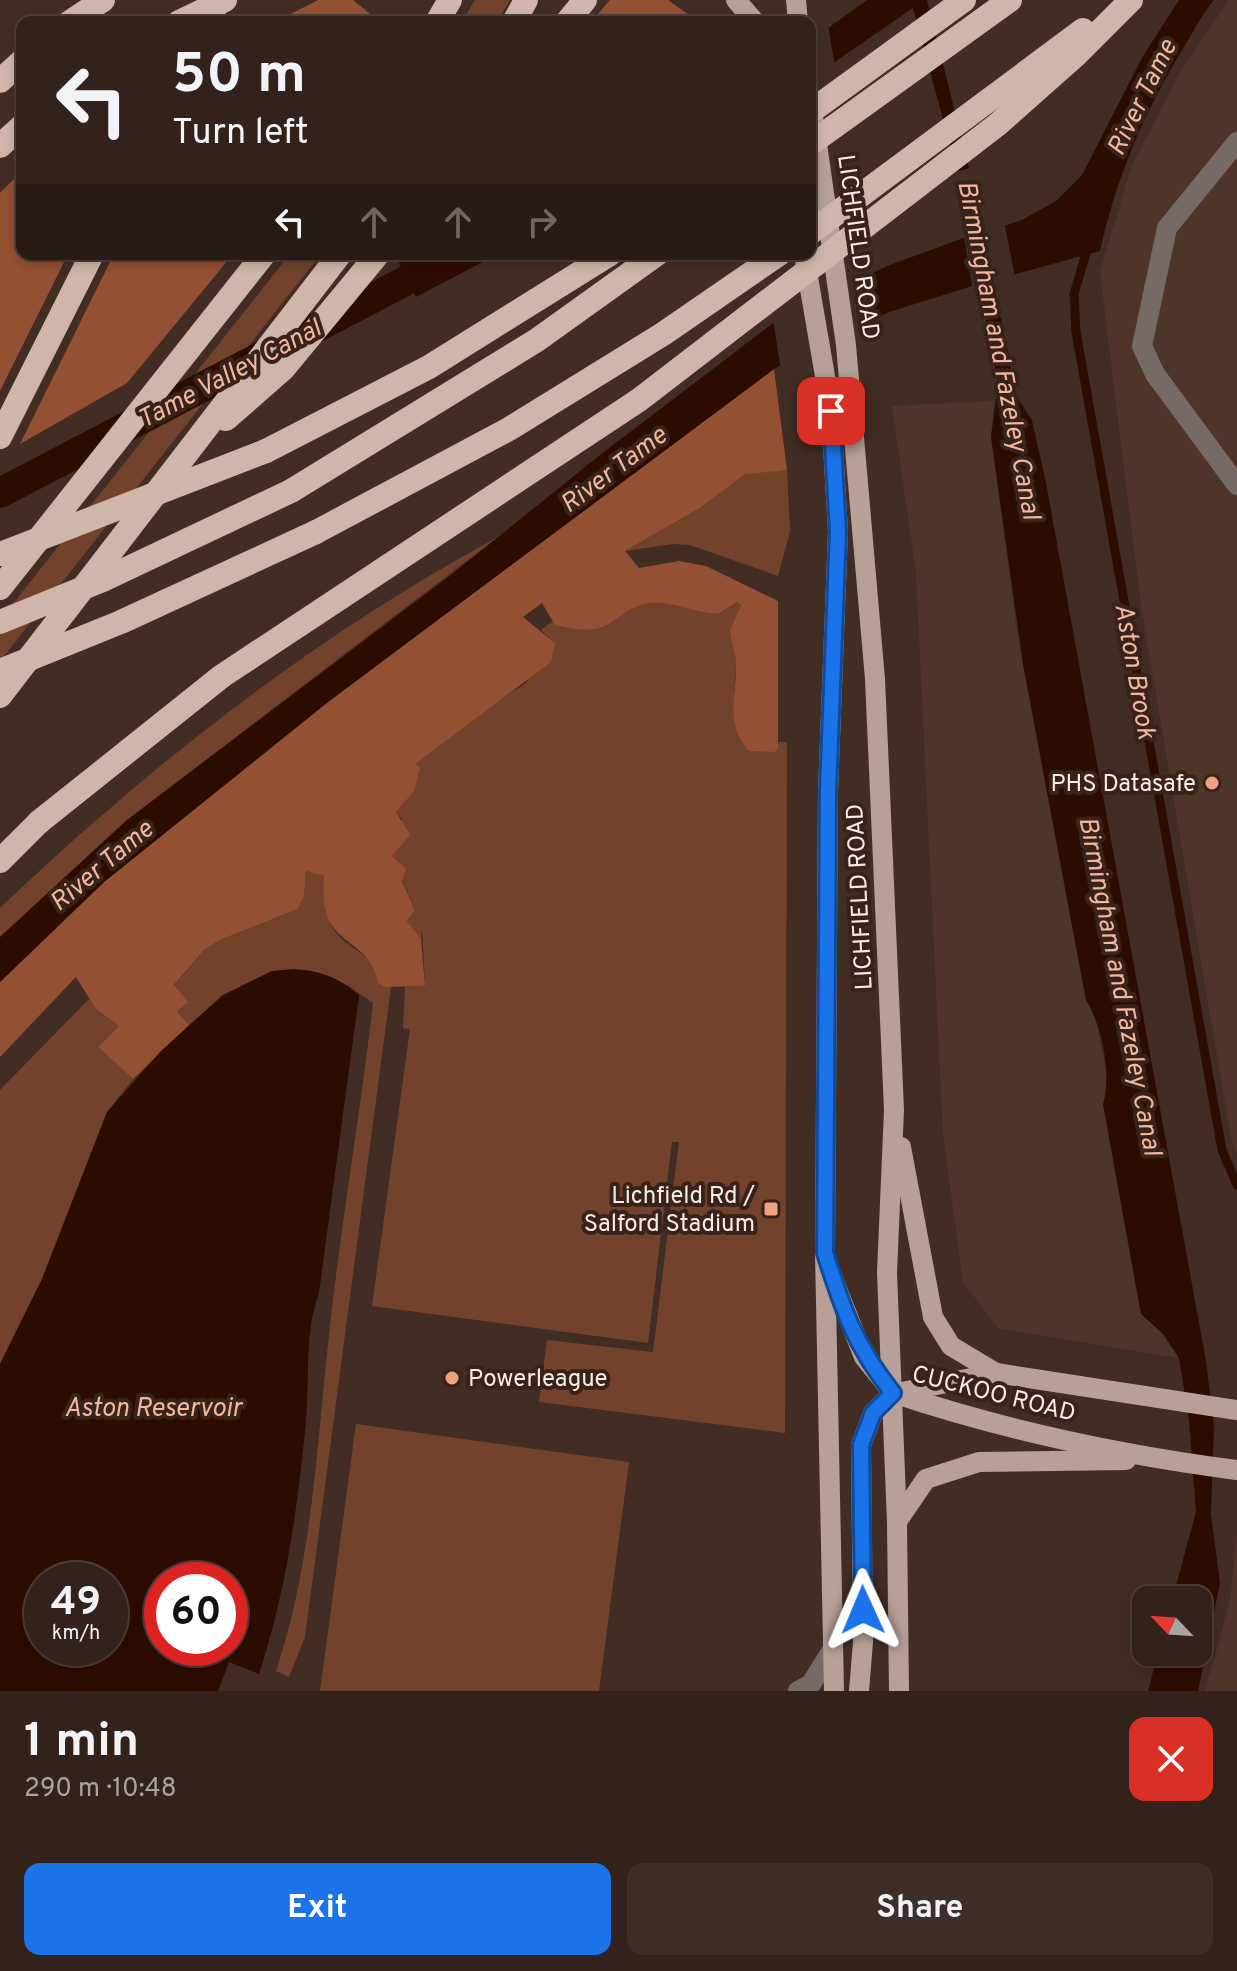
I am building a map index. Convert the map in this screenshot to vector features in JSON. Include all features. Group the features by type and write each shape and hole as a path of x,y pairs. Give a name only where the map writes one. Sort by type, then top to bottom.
{"highway":[{"path":"79,16 103,0"},
{"path":"191,16 222,0"},
{"path":"816,100 964,0"},
{"path":"816,140 1010,0"},
{"path":"816,229 1123,0"},
{"path":"0,851 222,676 639,400 997,125 1076,55 1131,0"},
{"path":"0,81 16,66"},
{"path":"0,146 16,131"},
{"path":"0,437 89,260"},
{"path":"0,588 259,260"},
{"path":"0,696 69,604 197,445 261,353 336,260"},
{"path":"197,445 283,369 373,260"},
{"path":"0,554 266,451 429,367 600,260"},
{"path":"0,622 103,580 291,491 526,347 649,260"},
{"path":"0,671 121,622 316,532 481,444 663,334 770,260"},
{"path":"0,861 39,822"}],"main road":[{"path":"736,0 750,16"},
{"name":"LICHFIELD ROAD","path":"816,142 846,345 875,679 894,1110 887,1273 897,1523 899,1691"},
{"name":"LICHFIELD ROAD","path":"805,260 831,411 838,531 828,791 825,1253 834,1691"},
{"path":"894,1110 933,1317 951,1346 996,1373"},
{"path":"825,1253 844,1312 864,1357 893,1393 873,1413 861,1445 863,1642 859,1691"},
{"name":"CUCKOO ROAD","path":"893,1393 996,1373 1237,1410"},
{"name":"CUCKOO ROAD","path":"893,1393 964,1417 1162,1460 1237,1470"},
{"path":"897,1523 905,1505 926,1479 979,1462 1162,1460"}],"lane":[{"path":"1237,142 1167,228 1142,346 1155,374 1237,485"},
{"path":"798,1691 811,1684 832,1650"}],"shaded area":[{"path":"318,0 353,0 373,16 287,16"},
{"path":"475,0 510,0 501,16 466,16"},
{"path":"610,0 668,0 691,16 596,16"},
{"path":"1229,0 1237,0 1237,1153 1231,1138 1141,606 1100,272 1131,168 1179,74"},
{"path":"16,177 16,260 65,260 0,391 0,193"},
{"path":"111,260 228,260 127,383 20,444"},
{"path":"285,260 316,260 0,661 0,620"},
{"path":"774,369 787,470 745,474 700,508 625,551 639,568 679,561 706,566 778,601 778,748 775,752 749,751 734,721 736,662 730,630 741,605 737,602 718,614 668,604 642,604 606,625 589,630 555,625 542,603 523,617 555,643 551,662 415,764 420,768 414,791 396,812 410,835 392,856 406,869 402,881 415,910 407,921 421,939 425,986 385,987 378,983 373,967 364,955 335,930 328,918 324,876 306,871 304,896 298,909 220,940 204,950 174,985 188,1002 177,1011 189,1025 133,1079 98,1047 119,1026 96,1009 76,977 0,1057 0,982 104,882 328,702"},
{"path":"994,401 991,437 1016,626 1086,1000 1094,1012 1109,1086 1103,1104 1135,1284 1142,1314 1163,1334 1179,1358 998,1328 963,1282 943,1135 916,573 892,406"},
{"path":"787,470 790,531 778,576 690,545 673,544 625,551 700,508 745,473"},
{"path":"498,537 127,820 0,937 0,908 175,754 364,616"},
{"path":"737,602 741,605 730,630 736,664 734,696 778,748 778,742 787,742 785,1433 539,1402 547,1340 653,1352 679,1142 672,1142 648,1343 372,1306 410,1029 403,1028 405,987 425,985 422,929 421,939 407,921 415,910 392,856 399,848 402,819 396,813 414,788 414,764 484,709 525,684 555,643 541,630 553,621 556,625 615,620 627,609 647,603 671,603 718,614"},
{"path":"306,871 325,876 326,908 331,924 339,936 368,959 378,983 391,987 305,1637 289,1677 276,1671 299,1585 306,1540 336,1278 373,1003 347,985 223,995 189,1025 177,1011 174,986 204,950 220,940 298,909 304,896"},
{"path":"90,998 96,1009 119,1026 98,1047 133,1079 107,1112 42,1279 0,1364 0,1090"},
{"path":"356,1424 629,1462 599,1691 320,1691"},
{"path":"1237,1532 1237,1691 1205,1691 1212,1666 1230,1601"}],"water":[{"path":"867,0 927,0 985,232 1022,220 1056,201 1082,175 1143,56 1179,0 1214,0 1144,120 1115,197 1100,251 994,280 1016,396 1032,420 1046,483 1206,1361 1214,1426 1211,1514 1220,1583 1212,1622 1212,1586 1176,1586 1196,1512 1189,1420 1179,1358 1163,1334 1141,1314 1103,1104 1106,1092 1104,1051 1097,1023 1086,1000 1023,664 991,437 998,383 979,284 889,312 774,369 328,702 104,882 0,982 0,937 127,820 451,575 600,455 772,324 887,266 969,236 957,171 913,8 816,75 816,37"},
{"path":"400,260 487,260 416,297"},
{"name":"Aston Reservoir","path":"293,969 320,973 359,995 319,1293 311,1324 306,1420 295,1517 277,1612 259,1674 239,1666 248,1666 248,1562 144,1562 144,1666 227,1666 218,1691 0,1691 0,1364 42,1279 107,1112 161,1051 223,995 272,971"},
{"path":"1154,1666 1203,1666 1198,1691 1148,1691"}],"pier":[{"path":"828,25 835,67 816,79 816,32"},
{"path":"975,167 987,227 1004,222 1015,277 998,282 1005,316 982,321 976,289 973,290 953,172"},
{"path":"863,274 872,325 781,370 773,319"}],"waterway":[{"name":"Aston Brook","path":"1089,243 1074,294 1076,332 1222,1150 1237,1185"},
{"name":"Tame Valley Canal","path":"0,493 446,260"}],"place":[{"name":"PHS Datasafe","path":"1212,783"},
{"name":"Lichfield Rd / Salford Stadium","path":"771,1209"},
{"name":"Powerleague","path":"452,1378"}],"route":[{"path":"831,411 838,531 828,791 825,1253 844,1312 864,1357 893,1393 873,1413 861,1445 863,1610"}],"water label":[{"name":"River Tame","path":"1141,97"},
{"name":"Birmingham and Fazeley Canal","path":"1000,350"},
{"name":"River Tame","path":"613,469"},
{"name":"River Tame","path":"101,865"},
{"name":"Birmingham and Fazeley Canal","path":"1121,986"}]}
